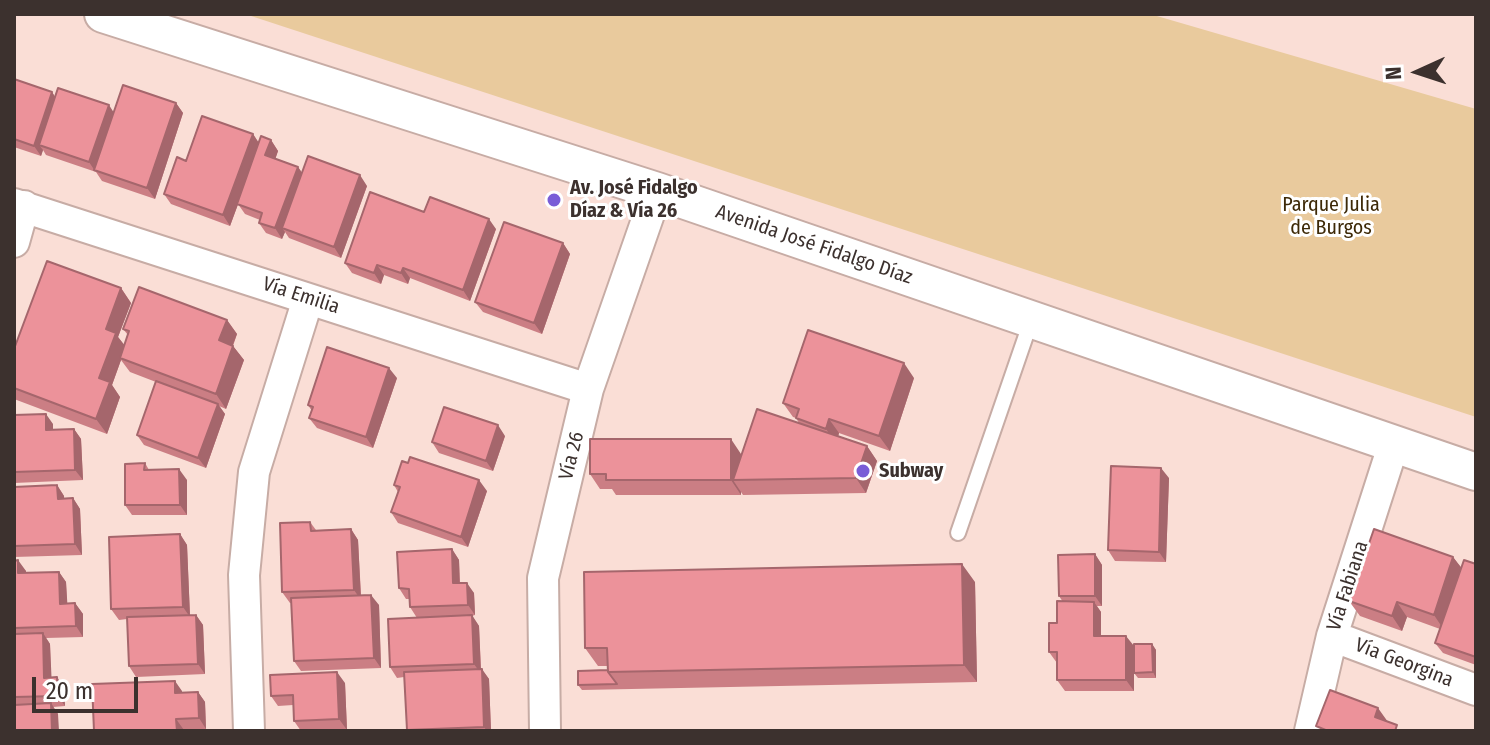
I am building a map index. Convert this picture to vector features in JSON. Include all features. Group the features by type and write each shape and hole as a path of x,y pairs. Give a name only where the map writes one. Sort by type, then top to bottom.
{"street":[{"name":"Avenida José Fidalgo Díaz","path":"103,14 657,191 1476,472"},
{"name":"Vía 26","path":"545,731 543,578 588,389 657,191"},
{"name":"Vía Emilia","path":"19,205 588,389"},
{"path":"14,242 19,205"},
{"path":"249,731 244,575 254,472 308,299"},
{"name":"Vía Fabiana","path":"1310,731 1332,636 1394,443"},
{"name":"Vía Georgina","path":"1332,636 1476,690"}],"lane":[{"path":"958,533 1032,320"}],"green space":[{"name":"Parque Julia de Burgos","path":"245,14 1150,14 1476,109 1476,417"}],"building":[{"path":"14,79 52,92 34,146 14,139"},
{"path":"123,85 176,103 147,188 94,170"},
{"path":"58,88 109,105 89,162 39,145"},
{"path":"202,116 253,134 223,215 164,194 177,157 186,161"},
{"path":"261,136 271,140 265,155 298,167 275,228 259,223 262,213 237,204"},
{"path":"308,156 360,175 334,247 282,228"},
{"path":"370,192 424,212 430,197 489,219 463,290 403,268 401,273 377,265 374,273 345,263"},
{"path":"504,222 563,243 534,323 475,302"},
{"path":"47,261 121,288 106,329 116,333 99,378 110,382 96,419 14,388 14,349"},
{"path":"139,287 227,320 219,340 233,346 216,394 120,358 129,331 123,329"},
{"path":"808,330 904,363 879,436 829,419 826,429 796,418 799,409 783,403"},
{"path":"327,347 389,368 366,437 309,418 313,407 308,405"},
{"path":"156,381 218,404 198,458 137,435"},
{"path":"444,407 498,425 486,461 432,442"},
{"path":"757,409 867,446 856,478 733,480"},
{"path":"46,414 46,430 74,429 75,470 14,472 14,415"},
{"path":"590,439 731,439 731,480 606,480 606,474 590,474"},
{"path":"410,457 479,480 461,537 391,512 400,487 394,485 402,461 408,463"},
{"path":"145,463 144,470 179,469 180,505 125,505 125,464"},
{"path":"1111,466 1161,468 1159,552 1108,550"},
{"path":"57,485 58,499 73,498 75,544 14,546 14,487"},
{"path":"310,522 311,531 351,529 354,590 282,592 280,523"},
{"path":"1374,529 1453,557 1434,615 1397,602 1392,616 1349,601"},
{"path":"180,534 183,607 111,609 109,537"},
{"path":"452,549 453,583 467,583 468,605 410,607 409,589 399,588 397,552"},
{"path":"1095,554 1095,596 1059,596 1058,555"},
{"path":"18,560 18,573 59,572 60,604 75,603 76,626 14,628 14,561"},
{"path":"1464,560 1476,564 1476,657 1435,643"},
{"path":"962,564 964,665 608,672 607,648 585,648 584,572"},
{"path":"371,595 374,658 294,661 291,598"},
{"path":"1057,601 1094,602 1094,636 1126,636 1126,680 1057,680 1057,652 1049,652 1049,623 1057,623"},
{"path":"196,615 198,664 129,666 127,617"},
{"path":"472,615 474,664 390,667 388,619"},
{"path":"43,633 44,678 57,677 58,696 14,697 14,634"},
{"path":"1134,644 1152,644 1153,672 1134,673"},
{"path":"482,669 484,727 407,730 404,672"},
{"path":"608,670 617,684 578,685 578,671"},
{"path":"337,672 339,719 294,721 293,695 271,696 270,675"},
{"path":"175,681 175,693 198,692 199,718 176,719 177,731 94,731 92,684"},
{"path":"1330,690 1378,708 1375,717 1397,725 1395,731 1328,731 1316,726"},
{"path":"51,703 52,731 14,731 14,705"}],"place":[{"name":"Av. José Fidalgo Díaz & Vía 26","path":"554,200"},
{"name":"Subway","path":"863,471"}]}
